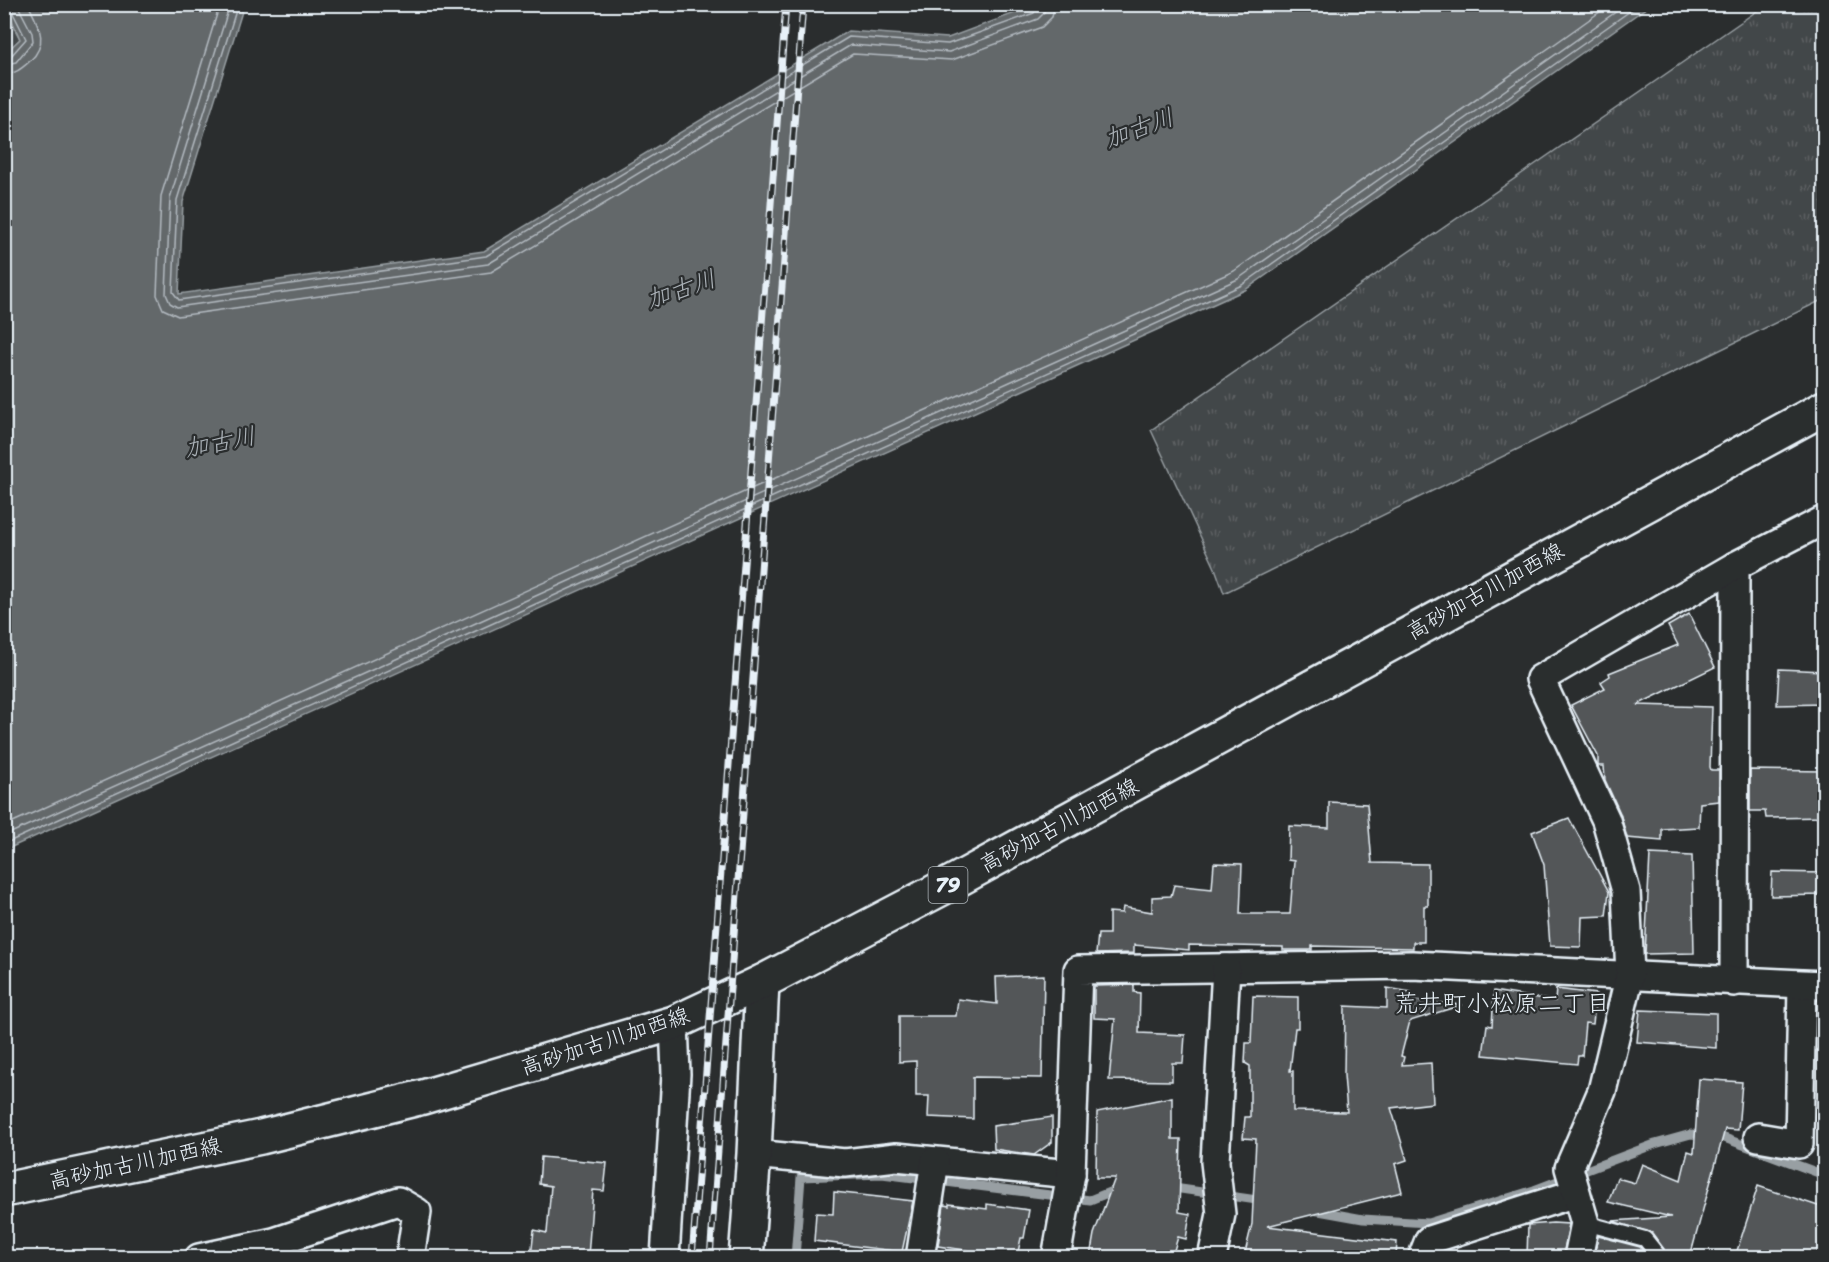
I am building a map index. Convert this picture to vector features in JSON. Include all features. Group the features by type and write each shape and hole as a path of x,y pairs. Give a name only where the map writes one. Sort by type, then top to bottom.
{"main road":[{"name":"高砂加古川加西線","path":"4,1190 261,1137 423,1097 674,1023 762,982 1109,798 1824,408"},
{"path":"746,1257 754,1154 762,982"}],"street":[{"path":"1578,1257 1585,1223 1569,1168 1602,1091 1630,974 1626,891 1606,820 1540,679 1735,566 1824,520"},
{"path":"1734,982 1735,566"},
{"path":"1056,1257 1071,1174 1078,970 1412,965 1630,974 1813,985 1799,1144 1758,1137"},
{"path":"1212,1257 1221,1214 1215,1162 1226,968"},
{"path":"664,1257 676,1074 674,1023"},
{"path":"754,1154 845,1162 896,1157 1071,1174"},
{"path":"920,1257 935,1161"},
{"path":"1422,1257 1429,1240 1576,1193"},
{"path":"200,1257 274,1242 398,1201 417,1212 410,1257"}],"lane":[{"path":"1585,1223 1645,1239 1657,1254 1656,1257"}],"green space":[{"path":"1767,4 1824,5 1824,299 1224,593 1215,568 1151,430"},
{"path":"4,9 20,39 5,54 4,53"}],"water":[{"name":"加古川","path":"5,4 244,5 183,202 179,294 484,251 848,31 948,38 1039,4 1650,5 1245,290 5,850 4,54 20,39"}],"building":[{"path":"1689,614 1715,667 1637,705 1712,707 1710,767 1711,770 1719,770 1719,801 1700,803 1699,827 1662,829 1662,841 1627,838 1620,813 1605,780 1604,766 1598,766 1598,756 1571,705 1605,688 1601,682 1610,676 1609,673 1678,645 1668,626"},
{"path":"1779,669 1824,671 1824,704 1777,705"},
{"path":"1750,770 1824,771 1824,817 1766,818 1765,811 1750,811"},
{"path":"1329,802 1367,804 1372,863 1428,864 1428,906 1424,906 1424,942 1413,942 1413,948 1312,946 1312,950 1283,950 1283,947 1189,945 1189,950 1134,945 1134,953 1096,954 1098,934 1109,934 1109,912 1122,913 1123,907 1152,912 1152,897 1171,896 1174,885 1212,889 1214,863 1242,864 1240,914 1290,914 1294,861 1288,860 1289,826 1329,828"},
{"path":"1569,818 1609,892 1606,916 1582,917 1581,947 1550,946 1544,865 1532,832"},
{"path":"1650,854 1692,856 1694,953 1645,954"},
{"path":"1772,872 1824,873 1824,895 1771,896"},
{"path":"1044,975 1042,1078 973,1077 973,1119 928,1117 929,1096 916,1096 916,1061 899,1062 899,1016 956,1016 958,999 997,1004 996,977"},
{"path":"1134,985 1134,992 1140,993 1139,1033 1185,1035 1183,1063 1172,1063 1172,1081 1109,1080 1115,1019 1094,1018 1094,986"},
{"path":"1387,988 1411,992 1413,1000 1462,1005 1410,1021 1401,1056 1404,1057 1402,1065 1431,1063 1433,1103 1391,1108 1407,1160 1395,1164 1402,1192 1267,1226 1397,1242 1396,1257 1244,1257 1252,1224 1256,1139 1243,1138 1245,1117 1250,1117 1250,1066 1245,1063 1246,1043 1251,1043 1253,996 1298,997 1298,1028 1295,1028 1290,1071 1293,1071 1293,1111 1347,1112 1344,1075 1345,1006 1387,1008"},
{"path":"1556,989 1596,994 1593,1024 1585,1023 1582,1056 1578,1056 1577,1064 1483,1055 1487,1025 1492,1026 1494,991 1555,1001"},
{"path":"1640,1010 1716,1013 1716,1048 1637,1042"},
{"path":"1699,1079 1742,1082 1738,1130 1725,1129 1690,1257 1665,1257 1664,1249 1652,1233 1612,1221 1671,1217 1608,1202 1617,1178 1635,1183 1642,1164 1681,1180 1688,1151 1694,1153"},
{"path":"1172,1097 1172,1139 1181,1139 1179,1212 1190,1214 1186,1239 1178,1237 1172,1257 1090,1257 1094,1234 1115,1178 1096,1178 1097,1112"},
{"path":"1052,1117 1052,1142 1034,1155 994,1149 993,1126"},
{"path":"541,1157 607,1163 604,1191 593,1190 588,1257 531,1257 534,1230 547,1233 551,1186 539,1184"},
{"path":"1758,1186 1824,1208 1817,1257 1735,1257"},
{"path":"834,1192 913,1201 902,1252 814,1241 816,1213 833,1214"},
{"path":"949,1204 987,1209 987,1204 1029,1210 1024,1238 1021,1238 1017,1257 984,1257 984,1253 938,1246 944,1205 949,1206"},
{"path":"1569,1224 1563,1257 1527,1257 1528,1225"},
{"path":"1598,1236 1640,1247 1647,1257 1594,1257"}],"waterway":[{"path":"1313,1210 1363,1219 1428,1223 1534,1190 1655,1144 1691,1134 1719,1136 1824,1175"},
{"path":"795,1258 801,1177 882,1174 1090,1200 1122,1187"},
{"path":"1167,1187 1264,1201"}],"railway":[{"path":"692,1258 786,4"},
{"path":"710,1258 803,4"}],"district":[{"name":"荒井町小松原二丁目","path":"1502,1003"}]}
